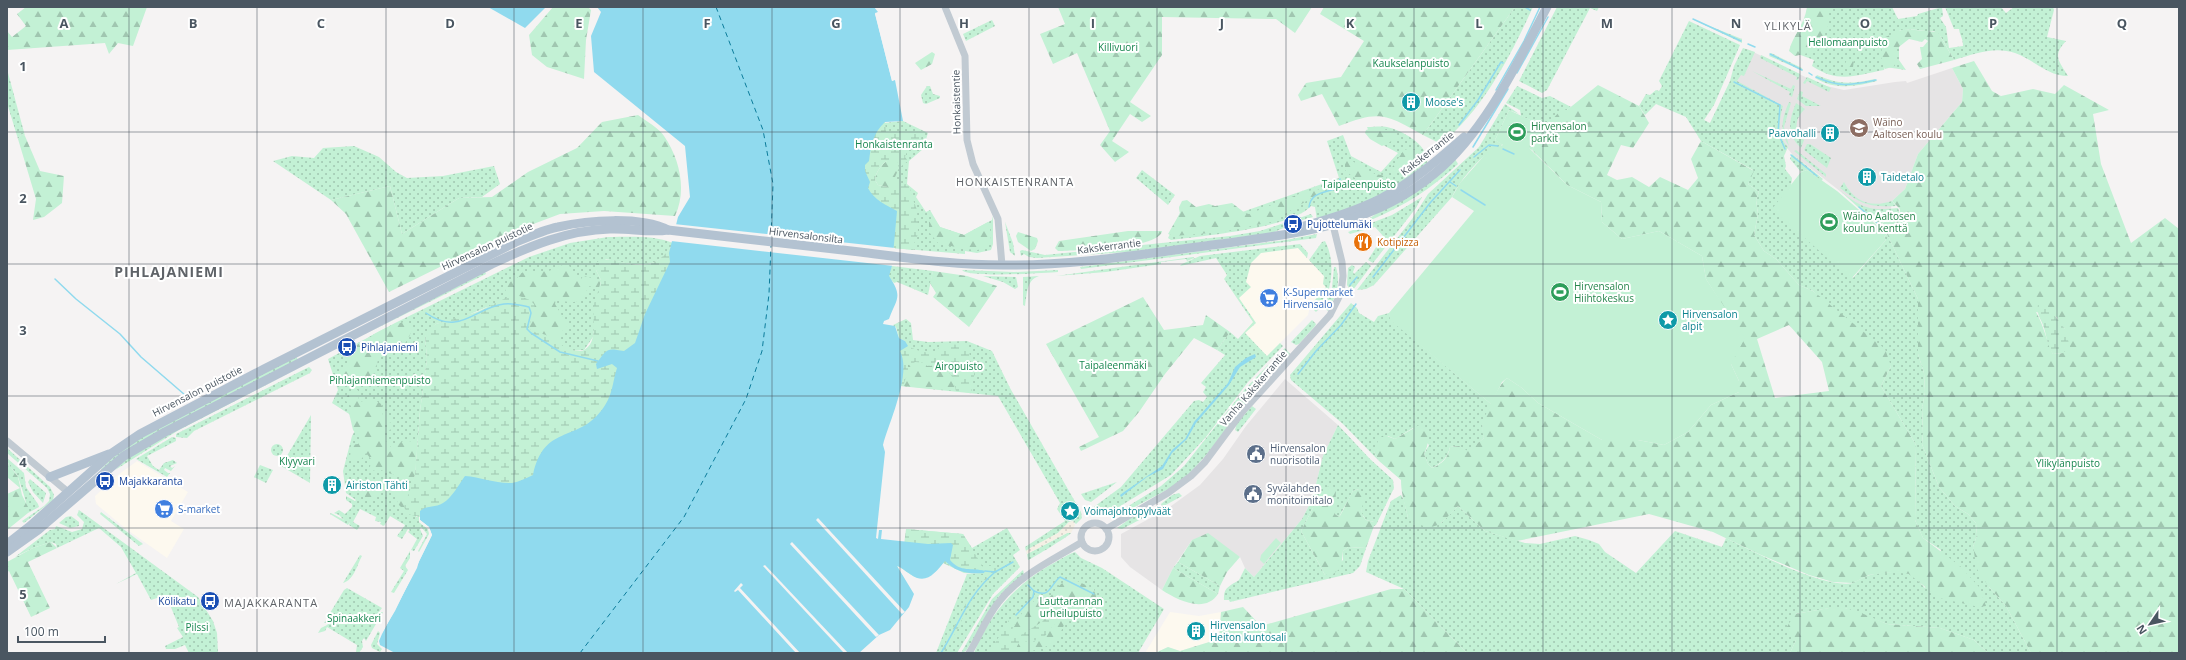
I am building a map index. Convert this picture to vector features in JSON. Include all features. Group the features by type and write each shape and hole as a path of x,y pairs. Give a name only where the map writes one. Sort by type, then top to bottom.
{"main road":[{"name":"Kakskerrantie","path":"941,262 1002,265 1047,264 1096,259 1279,235 1332,222 1379,200 1411,181 1475,128 1498,96 1547,7"},
{"name":"Hirvensalon puistotie","path":"72,495 112,453 161,422 520,240 557,227 592,222 657,225 668,230"},
{"name":"Hirvensalon puistotie","path":"72,495 124,456 165,432 519,252 561,236 582,232 610,229 657,232 668,230"},
{"name":"Hirvensalonsilta","path":"668,230 941,262"},
{"path":"50,477 112,453"},
{"path":"7,544 72,495"},
{"path":"7,552 38,530 72,495"}],"street":[{"name":"Honkaistentie","path":"945,7 965,56 967,140 973,164 998,219 1002,265"},
{"name":"Vanha Kakskerrantie","path":"1106,529 1168,493 1191,476 1205,462 1243,411 1330,315 1339,300 1343,283 1342,263 1332,222"},
{"path":"7,441 72,495"},
{"path":"1098,523 1106,529 1109,535 1107,542 1100,550 1090,550 1082,542 1081,532 1088,524 1098,523"},
{"path":"969,653 992,612 1010,590 1031,573 1082,542"}],"shaded area":[{"name":"Wäino Aaltosen koulu","path":"1747,49 1822,85 1844,90 1895,82 1906,81 1907,83 1952,68 1963,89 1962,102 1918,154 1905,189 1892,201 1891,209 1869,209 1858,205 1792,154 1733,82"},
{"path":"1298,248 1324,276 1324,284 1326,287 1310,306 1308,315 1267,356 1244,332 1253,321 1224,279 1227,275 1216,258"},
{"path":"1285,379 1338,425 1323,456 1312,500 1302,519 1254,577 1245,568 1240,557 1192,540 1173,568 1162,590 1130,567 1121,557 1121,534 1167,509 1200,485 1223,459 1246,426"},
{"path":"137,461 188,492 171,521 184,529 167,558 126,529 96,504 95,496 115,477"},
{"path":"1170,612 1199,616 1221,612 1219,639 1180,651 1168,647 1155,653 1145,653"}],"green space":[{"path":"26,7 147,7 133,46 118,43 109,54 105,43 7,50 7,31 12,37 26,26 17,14"},
{"path":"553,7 588,7 591,10 586,40 584,79 547,67 532,55 529,35"},
{"name":"Killivuori","path":"1058,7 1312,7 1295,33 1276,19 1162,17 1162,55 1130,102 1151,116 1142,122 1130,114 1112,141 1129,152 1115,162 1100,145 1110,131 1077,53 1053,64 1040,34 1065,24"},
{"name":"Kaukselanpuisto","path":"1324,7 1515,7 1423,135 1400,122 1374,116 1339,126 1322,94 1301,101 1298,95 1306,83 1341,77 1364,41 1320,14"},
{"path":"1515,7 1533,7 1505,63 1483,98 1456,130 1441,144 1423,135"},
{"path":"1557,7 1599,7 1597,11 1590,8 1547,90 1542,93 1519,81"},
{"path":"1807,7 1827,7 1829,23 1817,51 1795,56 1789,51 1806,14"},
{"name":"Hellomaanpuisto","path":"1814,7 1892,7 1898,19 1917,16 1918,14 1942,7 1943,16 1940,18 1946,27 1949,48 1963,46 1963,43 1959,29 1954,29 1945,7 2001,7 2006,13 2014,7 2053,7 2054,10 2047,37 2066,41 2059,51 2058,58 2068,76 2047,71 2022,56 2007,51 1999,50 1984,52 1954,60 1941,37 1934,31 1908,29 1899,31 1899,60 1906,70 1885,67 1884,70 1856,76 1848,77 1831,75 1812,66 1814,60 1790,51"},
{"path":"1692,19 1742,39 1742,43"},
{"path":"992,20 995,26 966,41 963,34"},
{"path":"1689,21 1740,45 1714,105 1704,120 1710,123 1730,81 1734,66 1743,48 1755,52 1744,76 1741,75 1737,81 1783,106 1780,128 1784,143 1788,147 1784,156 1786,166 1785,169 1792,178 1791,186 1784,195 1853,278 1886,240 1884,237 1887,234 1918,299 1918,354 1924,373 1925,392 1922,409 1922,444 1939,487 1955,506 1968,514 1976,523 1977,535 1973,547 1989,587 2006,606 2031,653 1988,653 1974,640 1940,628 1887,624 1845,608 1830,608 1795,614 1796,640 1790,653 1467,653 1404,589 1366,572 1368,561 1391,501 1401,495 1404,500 1408,518 1441,523 1458,506 1485,531 1525,543 1540,544 1575,536 1589,540 1599,544 1605,552 1636,573 1675,531 1722,547 1726,538 1788,568 1825,580 1840,583 1853,583 1871,575 1888,572 1900,572 1916,578 1925,588 1941,550 1923,538 1915,520 1916,445 1881,386 1891,366 1813,291 1799,285 1776,259 1764,251 1754,235 1758,214 1756,200 1759,192 1748,184 1753,170 1701,141 1686,117 1656,104 1645,115 1639,106 1646,94 1650,95 1656,90 1659,91 1662,86 1659,81"},
{"path":"1904,29 1938,32 1954,60 1920,69 1917,64 1922,59 1920,47 1923,47 1928,41 1925,39 1922,42 1909,39 1895,50 1895,66 1885,69 1881,57 1883,38"},
{"path":"932,52 935,54 932,64 921,70 915,63"},
{"path":"1771,53 1802,68 1803,71 1769,56"},
{"path":"1761,55 1800,74 1798,80 1796,80 1797,77 1760,58"},
{"path":"1847,59 1854,59 1853,67 1849,71 1844,67"},
{"name":"Ylikylänpuisto","path":"1974,61 1992,91 2001,96 2033,89 2055,94 2064,85 2109,110 2093,114 2101,164 2131,243 2165,218 2179,229 2179,653 2031,653 2006,606 1989,587 1977,569 1973,547 1977,535 1976,523 1968,514 1955,506 1939,487 1922,444 1922,409 1925,392 1924,373 1918,354 1918,299 1887,234 1880,227 1891,213 1900,214 1900,209 1892,201 1905,189 1918,154 1962,102 1963,89 1952,68","holes":["2036,312 2057,317 2059,323 2065,329 2063,353 2053,354"]},
{"path":"7,69 25,136 22,134 18,139 7,103"},
{"path":"1752,71 1791,89 1793,85 1795,86 1792,97 1789,95 1790,92"},
{"path":"1817,75 1832,81 1846,83 1875,79 1877,81 1853,86 1837,86 1822,82 1815,78"},
{"path":"1807,77 1831,88 1829,92 1807,81 1805,84 1803,83"},
{"path":"1598,85 1639,106 1649,123 1633,148 1621,145 1607,175 1617,180 1632,177 1649,187 1660,177 1688,190 1698,178 1691,159 1701,141 1754,171 1748,184 1759,192 1756,200 1758,214 1754,235 1764,251 1776,259 1799,285 1813,291 1885,349 1891,366 1881,386 1916,445 1915,520 1923,538 1960,566 1979,587 1986,606 1979,607 1939,598 1909,574 1892,572 1869,575 1853,583 1833,582 1809,575 1761,555 1713,532 1649,514 1517,541 1485,531 1458,506 1446,519 1436,526 1424,526 1408,518 1402,494 1401,480 1379,461 1374,452 1379,438 1384,435 1395,439 1421,424 1428,434 1427,446 1424,454 1428,464 1432,468 1442,462 1450,447 1459,446 1468,451 1484,438 1482,428 1485,417 1495,394 1507,378 1522,388 1538,403 1602,440 1638,440 1664,445 1688,432 1711,405 1739,392 1739,381 1731,364 1723,306 1706,279 1702,256 1659,231 1622,239 1602,222 1601,202 1567,185 1532,150 1548,124 1562,109 1567,110","holes":["1789,325 1822,362 1829,391 1775,398 1757,339"]},
{"path":"927,86 930,86 933,94 940,96 940,98 926,104 923,103 921,95"},
{"path":"1517,86 1542,98 1550,96 1571,107 1548,124 1532,150 1528,148 1541,125 1521,116 1520,110 1506,103"},
{"path":"1800,91 1803,92 1802,96 1821,106 1806,106 1797,99"},
{"path":"1789,102 1791,103 1784,127 1789,146 1784,135 1783,119"},
{"path":"1796,103 1805,109 1797,120 1798,133 1804,140 1801,148 1796,143 1790,127"},
{"path":"1505,104 1519,114 1509,110 1495,140 1502,144 1501,146 1487,154 1473,167 1460,183 1452,197 1374,285 1366,289 1357,290 1412,219 1428,194 1479,147"},
{"name":"Hirvensalon Hiihtokeskus","path":"1509,110 1541,125 1529,148 1567,185 1601,202 1602,222 1622,239 1659,231 1702,256 1706,279 1745,338 1731,364 1739,381 1739,392 1711,405 1688,432 1664,445 1638,440 1602,440 1538,403 1522,388 1507,378 1502,382 1491,404 1390,320 1389,313 1474,211 1452,197 1460,183 1490,149 1503,145 1495,140"},
{"path":"638,115 662,133 670,145 678,165 681,196 675,216 604,211 560,214 507,234 389,292 346,214 331,200 390,186 402,234 459,198 492,197 528,172 577,148 602,122"},
{"name":"Honkaistenranta","path":"903,121 928,133 923,149 909,161 907,184 918,193 916,197 926,212 930,210 940,227 964,235 992,220 993,216 993,244 991,250 977,253 965,251 965,254 893,248 884,123"},
{"name":"Honkaistenranta","path":"885,122 886,132 922,133 921,139 912,149 908,149 905,157 908,161 899,168 897,162 892,159 889,160 880,167 875,180 878,185 897,189 901,185 906,184 911,188 911,194 917,211 918,230 913,250 893,248 846,137"},
{"name":"Taipaleenpuisto","path":"1367,127 1387,127 1407,135 1424,150 1427,156 1427,163 1382,196 1317,220 1315,207 1311,206 1301,214 1285,220 1245,230 1171,240 1168,238 1180,213 1179,207 1214,222 1339,178 1327,141 1343,135 1351,156 1381,172 1398,153 1372,139"},
{"path":"1372,128 1395,131 1398,138 1382,146 1370,139 1365,133 1366,130"},
{"path":"22,134 25,136 40,171 64,176 62,203 44,217 33,220 36,199 18,139"},
{"path":"1807,144 1810,144 1831,158 1827,168 1804,150"},
{"path":"354,146 379,157 396,172 407,178 443,176 494,166 500,184 482,197 459,198 402,234 390,186 331,200 273,161 292,156 314,158 323,148"},
{"path":"1404,150 1416,150 1419,156 1397,172 1392,172 1391,169"},
{"path":"1796,150 1826,174 1826,177 1794,151"},
{"path":"1792,154 1823,179 1821,181 1807,170 1801,172 1790,159"},
{"path":"1345,157 1375,174 1386,176 1387,180 1383,185 1373,186 1358,180 1345,170"},
{"path":"892,159 897,162 899,168 895,177 901,185 897,189 878,185 875,180 880,167"},
{"path":"1455,159 1458,164 1427,189 1406,203 1371,220 1370,218"},
{"path":"1142,170 1175,195 1168,205 1136,178"},
{"name":"Wäino Aaltosen koulun kenttä","path":"1807,170 1837,191 1887,234 1884,237 1886,240 1851,279 1772,209 1801,172"},
{"path":"1844,182 1848,189 1858,199 1864,202 1877,204 1892,201 1896,206 1866,204 1840,188"},
{"path":"1317,189 1320,190 1320,193 1271,222 1222,232 1174,236 1168,234 1180,213 1179,207 1182,201 1187,200 1196,207 1209,204 1215,206 1232,203 1245,213 1249,214 1304,192"},
{"path":"1838,189 1865,207 1879,209 1898,208 1900,214 1882,223 1880,227"},
{"path":"1422,197 1416,208 1373,263 1368,260 1383,236 1375,227 1350,234 1348,232 1392,215"},
{"path":"1311,214 1313,217 1288,224 1288,226 1272,233 1128,252 1037,258 1029,257 1024,254 1021,256 1020,251 1022,250 1045,255 1230,236 1260,231"},
{"path":"934,218 940,227 964,235 988,222 991,240 984,247 978,250 964,249 938,243 929,232 929,222"},
{"path":"1005,222 1013,243 1015,256 1010,252"},
{"path":"1128,231 1162,232 1156,238 1146,242 1116,248 1058,251 1055,248 1059,241"},
{"path":"1018,232 1037,238 1038,241 1035,249 1031,251 1018,242 1016,236"},
{"path":"1317,234 1316,238 1081,269 1080,267 1286,240"},
{"name":"Pihlajanniemenpuisto","path":"608,237 649,238 666,240 673,243 667,253 652,263 635,264 606,259 596,270 601,280 593,337 584,350 571,351 564,348 487,307 461,318 436,324 425,336 427,359 413,482 416,517 419,517 419,522 428,529 429,534 419,552 418,551 427,534 421,527 420,529 423,536 414,551 411,550 417,539 408,532 410,530 408,529 402,539 397,536 405,525 390,516 384,526 380,524 381,522 375,521 376,517 360,509 353,522 360,526 357,530 349,525 350,522 348,525 330,514 331,513 344,520 339,515 334,513 339,510 345,514 352,507 352,504 346,500 346,496 355,501 356,500 346,493 343,471 352,436 360,421 332,403 338,390 328,359 395,323 529,257 570,243"},
{"path":"1325,241 1331,258 1331,278 1326,297 1316,312 1310,306 1326,287 1323,284 1324,276 1309,260 1322,242"},
{"path":"1300,244 1308,253 1307,258 1298,248 1261,253 1251,263 1246,282 1251,287 1239,298 1256,323 1245,333 1267,356 1280,343 1283,346 1248,382 1206,437 1171,475 1109,513 1092,513 1091,509 1121,487 1194,401 1199,400 1203,402 1207,397 1203,392 1206,387 1201,383 1225,355 1217,350 1230,332 1238,339 1253,322 1224,279 1227,275 1216,258 1180,266 1200,256"},
{"path":"670,248 675,249 689,282 565,466 419,517 408,514 404,507 415,475 420,411 427,359 426,332 436,324 477,312 514,294 530,300 535,305 529,327 531,330 548,336 568,349 582,351 588,347 593,337 593,310 601,280 596,270 596,263 603,260 611,260 630,264 650,264 660,258"},
{"path":"1193,257 1194,258 1187,261 1186,259 1106,272 1056,276"},
{"path":"1366,262 1371,266 1353,290 1349,288 1347,285 1348,268 1352,265 1355,267 1353,272 1354,274"},
{"path":"567,263 580,281 583,276 601,280 599,288 588,286 583,297 576,302 567,302 556,299 555,304 568,326 563,330 559,345 549,337 534,332 529,327 531,320 510,295 508,296 505,289 509,282 515,280 523,272 549,271"},
{"path":"892,266 933,271 928,295 897,282 894,283 888,276"},
{"path":"1334,267 1336,267 1338,285 1328,311 1323,307 1332,288"},
{"path":"962,270 1014,272 1058,270 1058,272 977,274"},
{"path":"933,271 967,276 997,286 969,327 933,297 936,293 930,283"},
{"path":"485,272 486,274 361,336"},
{"path":"983,276 1016,277 1018,287 1015,289 1003,282"},
{"path":"1039,276 1029,284 1025,306 1023,305 1023,277"},
{"name":"Taipaleenmäki","path":"1143,297 1164,330 1203,325 1206,315 1230,332 1217,350 1194,338 1165,374 1139,412 1123,431 1081,451 1079,447 1099,437 1046,344"},
{"path":"1351,303 1357,308 1359,313 1374,322 1378,316 1389,313 1391,320 1491,404 1482,427 1484,438 1468,452 1459,446 1450,447 1448,454 1444,459 1432,468 1428,464 1424,454 1429,445 1413,428 1395,439 1388,436 1374,452 1379,461 1343,424 1291,380 1290,375"},
{"path":"2045,303 2065,329 2070,347 2063,353 2053,354 2048,344 2038,311 2038,304"},
{"name":"Airopuisto","path":"906,319 911,323 913,340 928,342 967,341 992,351 1010,388 1081,512 1082,518 1076,524 1073,521 1069,522 1058,533 1026,551 1025,547 1065,521 1057,509 1060,503 998,396 900,386 905,341 899,338 896,327 893,325"},
{"path":"1312,320 1316,324 1315,326 1299,344 1296,345 1291,342"},
{"path":"407,322 412,324 412,330 407,340 401,347 394,344 382,352 378,358 376,373 372,374 369,381 359,382 351,388 339,376 339,370 347,366 349,361 347,352 383,329 399,323"},
{"path":"941,344 964,345 969,350 970,357 963,367 975,373 971,386 972,393 956,391 953,378 941,363 927,366 925,363 915,362 908,365 908,372 903,386 900,386 899,398 892,351 908,346 923,352 932,353 938,350"},
{"path":"1285,348 1290,354 1276,367 1271,362"},
{"path":"296,356 298,360 102,470 101,469 116,455 145,435"},
{"path":"915,362 931,366 935,363 941,363 953,378 956,391 903,386 908,372 908,365"},
{"path":"1268,365 1274,370 1251,396 1207,454 1190,473 1176,485 1112,519 1112,516 1161,486 1184,466 1245,389"},
{"path":"301,367 179,430 115,470 124,461 148,444"},
{"path":"309,367 312,370 310,373 194,431 187,438 176,437 176,434"},
{"path":"358,390 359,402 372,399 382,404 383,417 391,417 393,422 385,424 384,427 392,430 384,431 385,441 391,442 391,446 386,452 389,452 399,443 404,441 417,443 415,475 413,482 378,469 374,471 370,467 371,459 366,453 360,461 352,461 350,458 351,445 358,444 361,440 353,430 349,413 352,407 345,400 350,392"},
{"path":"1252,406 1256,409 1238,432 1235,430 1237,423"},
{"name":"Klyyvari","path":"311,415 310,483 281,466"},
{"path":"1338,425 1370,459 1393,480 1394,488 1376,525 1374,526 1374,522 1366,520 1362,514 1359,489 1353,491 1339,517 1335,514 1335,504 1318,498 1301,531 1325,575 1343,560 1343,551 1348,547 1366,548 1360,566 1353,573 1230,602 1229,600 1224,600 1226,590 1239,580 1245,568 1254,577 1302,519 1312,500 1323,456"},
{"path":"172,437 176,438 176,441 147,456 153,466 159,470 164,463 173,460 177,463 170,466 172,468 175,466 171,471 165,468 164,470 170,473 167,477 136,459"},
{"path":"277,444 281,446 283,450 281,454 277,456 273,454 271,450 273,446"},
{"path":"7,448 50,487 54,495 53,500 24,523 22,521 49,501 50,494 47,488 7,453"},
{"path":"7,458 24,473 26,487 38,504 39,507 28,513 18,477 8,463"},
{"path":"7,462 18,477 22,495 29,509 28,513 7,530 7,494 20,488 7,477"},
{"path":"260,465 273,470 266,483 254,477"},
{"path":"379,477 381,479 375,489 378,493 372,500 366,501 363,491 368,483"},
{"path":"30,479 46,493 43,503 33,492 28,482"},
{"path":"1117,482 1091,502 1085,500 1081,494"},
{"path":"395,484 406,489 415,506 406,512 397,503 398,498 390,488"},
{"path":"1330,484 1336,489 1335,514 1339,517 1353,491 1359,489 1365,500 1362,513 1366,520 1374,522 1374,526 1366,548 1348,547 1343,551 1341,568 1333,574 1325,575 1301,531 1318,498"},
{"path":"1179,493 1182,496 1162,507 1161,504 1172,495"},
{"name":"Pilssi","path":"79,510 198,597 213,621 217,633 218,653 189,653 185,645 175,649 166,649 165,646 183,637 177,628 179,627 166,595 151,600 137,574 116,584 136,573 121,547 99,528 57,548 56,544 51,542 33,548 15,557 50,530 55,529 56,526 72,532 82,529 84,522 77,515"},
{"path":"101,512 143,544 139,546 100,514"},
{"path":"1145,513 1147,516 1122,529 1117,528 1131,518"},
{"path":"71,516 79,522 79,526 70,528 59,523 66,517"},
{"path":"1007,528 1020,550 1013,555 1020,567 993,594 957,653 936,653 967,574 984,573 906,529 963,534 972,548"},
{"path":"906,529 963,534 983,567 995,565 997,572 974,596 954,636 943,653 940,653 966,603 987,577 986,574 964,573 943,563 931,575 923,578 913,576 897,566 905,580 884,551 904,545"},
{"path":"1067,533 1071,533 1051,547 1028,560 1027,554"},
{"path":"1208,533 1240,557 1227,572 1220,586 1178,562 1192,540"},
{"path":"1276,538 1281,543 1264,564 1260,560 1261,555"},
{"path":"51,542 57,548 28,562 50,608 31,617 9,571 7,572 7,562 33,548"},
{"path":"410,551 410,558 405,566 408,570 394,593 391,592 404,571 400,568"},
{"name":"Lauttarannan urheilupuisto","path":"1075,552 1081,558 1102,568 1164,609 1138,653 974,653 988,626 1004,602 1014,592 1037,573 1065,556"},
{"path":"360,555 362,556 353,576 343,583"},
{"path":"1178,562 1220,586 1218,594 1173,568"},
{"path":"1173,568 1218,594 1212,600 1199,604 1183,601 1168,594 1162,590"},
{"path":"1023,570 1024,574 999,596 966,651 961,653 992,599"},
{"path":"1071,578 1094,589 1098,604 1090,612 1075,617 1067,622 1058,638 1050,645 1032,651 1015,653 1014,652 1018,643 1023,641 1037,641 1061,620 1056,603 1042,622 1019,636 1014,634 1012,630 1019,618 1028,606 1036,600 1043,603 1062,583"},
{"name":"Spinaakkeri","path":"347,588 382,608 379,612 383,612 366,641 364,638 362,641 363,647 359,653 356,652 357,645 327,627 325,631 318,633 321,628 329,623 324,623 344,590"},
{"path":"1391,589 1404,589 1467,653 1155,653 1168,647 1180,651 1219,639 1221,612 1243,607 1261,626"},
{"path":"1060,601 1063,606 1063,614 1041,640 1020,641 1014,652 1011,653 989,653 1009,620 1016,615 1017,618 1012,630 1014,634 1019,636 1042,622 1056,603"},
{"path":"1829,608 1845,608 1859,612 1887,624 1940,628 1974,640 1988,653 1790,653 1796,640 1785,630 1795,614"},
{"path":"378,631 380,633 377,644 382,649 380,652 372,648 371,645"}],"sand":[{"path":"1073,521 1075,525 1071,533 1067,533 1027,554 1026,551 1030,548 1058,533 1069,522"}],"water":[{"path":"488,7 546,7 525,28"},
{"path":"597,7 874,7 878,12 875,14 892,81 895,80 903,121 885,122 881,126 873,140 869,161 865,165 865,171 870,182 868,188 874,196 881,202 897,211 892,266 889,276 896,289 897,298 889,319 884,321 883,324 895,326 899,338 905,341 908,346 900,351 903,361 901,385 883,445 885,452 876,538 878,539 879,530 882,530 881,539 928,544 951,543 953,545 950,560 954,564 958,567 966,569 985,571 984,573 963,572 954,568 945,561 934,574 921,579 897,566 914,594 909,607 890,630 879,635 859,653 395,653 380,645 379,641 382,634 417,568 432,535 429,527 420,520 420,511 425,508 440,505 446,501 465,476 512,483 533,475 538,459 545,448 553,441 591,421 601,411 608,400 617,368 612,364 597,369 596,364 608,350 624,351 635,343 645,314 670,262 669,253 678,217 690,197 685,146 594,72 591,36 601,12"},
{"path":"1255,354 1256,357 1240,367 1229,385 1196,423 1187,439 1172,453 1163,469 1147,477 1121,497 1120,495 1162,466 1172,450 1185,439 1194,422 1228,383 1235,367 1246,358"}],"pier":[{"path":"879,12 877,15 894,80 892,81 875,13"},
{"path":"674,224 895,248 894,266 671,241"},
{"path":"818,518 905,612 902,614 816,520"},
{"path":"420,520 429,527 432,535 395,611 380,636 430,535 428,529 419,522"},
{"path":"792,542 879,635 876,637 790,544"},
{"path":"765,565 848,653 844,653 763,566"},
{"path":"741,583 743,585 740,588 800,653 796,653 738,590 735,592 734,591"}],"waterway":[{"path":"1525,7 1530,10"},
{"path":"1496,90 1524,41 1540,7"},
{"path":"1517,73 1548,17"},
{"path":"1693,19 1741,41"},
{"path":"1748,44 1755,47"},
{"path":"1770,54 1802,70"},
{"path":"1459,125 1478,100 1501,62 1503,63"},
{"path":"1816,77 1839,84 1876,80"},
{"path":"1734,82 1780,105 1778,133 1785,149"},
{"path":"1473,147 1508,89"},
{"path":"1474,157 1489,145 1498,146"},
{"path":"1503,149 1514,154"},
{"path":"1791,155 1817,176"},
{"path":"1373,277 1430,203 1460,170"},
{"path":"1309,207 1313,198 1323,192 1337,188 1340,179"},
{"path":"1450,182 1456,186"},
{"path":"1461,190 1485,205"},
{"path":"1859,207 1887,231"},
{"path":"1350,285 1357,277"},
{"path":"55,279 76,299 120,334 141,357 185,395"},
{"path":"426,313 438,320 448,322 467,319 484,310 504,304 529,307 531,313 527,329 531,333 560,352 598,361"},
{"path":"1298,374 1316,351 1341,325 1356,304"},
{"path":"985,571 995,572 1013,562"},
{"path":"941,653 971,600 985,581 995,572"},
{"path":"1034,591 1039,593 1047,592 1060,577 1094,594"},
{"path":"1016,615 1033,597 1034,591 1028,585"}],"ferry route":[{"path":"716,7 763,130 773,184 771,238"},
{"path":"580,653 684,517 746,399 762,351 769,294 771,245"}],"place":[{"name":"Moose's","path":"1411,102"},
{"name":"Wäino Aaltosen koulu","path":"1859,128"},
{"name":"Hirvensalon parkit","path":"1517,132"},
{"name":"Paavohalli","path":"1830,133"},
{"name":"Taidetalo","path":"1867,177"},
{"name":"Wäino Aaltosen koulun kenttä","path":"1829,222"},
{"name":"Pujottelumäki","path":"1293,224"},
{"name":"Kotipizza","path":"1363,242"},
{"name":"Hirvensalon Hiihtokeskus","path":"1560,292"},
{"name":"K-Supermarket Hirvensalo","path":"1269,298"},
{"name":"Hirvensalon alpit","path":"1668,320"},
{"name":"Pihlajaniemi","path":"347,347"},
{"name":"Hirvensalon nuorisotila","path":"1256,454"},
{"name":"Majakkaranta","path":"105,481"},
{"name":"Airiston Tähti","path":"332,485"},
{"name":"Syvälahden monitoimitalo","path":"1253,494"},
{"name":"S-market","path":"164,509"},
{"name":"Voimajohtopylväät","path":"1070,511"},
{"name":"Kölikatu","path":"210,601"},
{"name":"Hirvensalon Heiton kuntosali","path":"1196,631"}],"district":[{"name":"YLIKYLÄ","path":"1788,25"},
{"name":"HONKAISTENRANTA","path":"1015,181"},
{"name":"PIHLAJANIEMI","path":"169,271"},
{"name":"MAJAKKARANTA","path":"271,602"}]}
